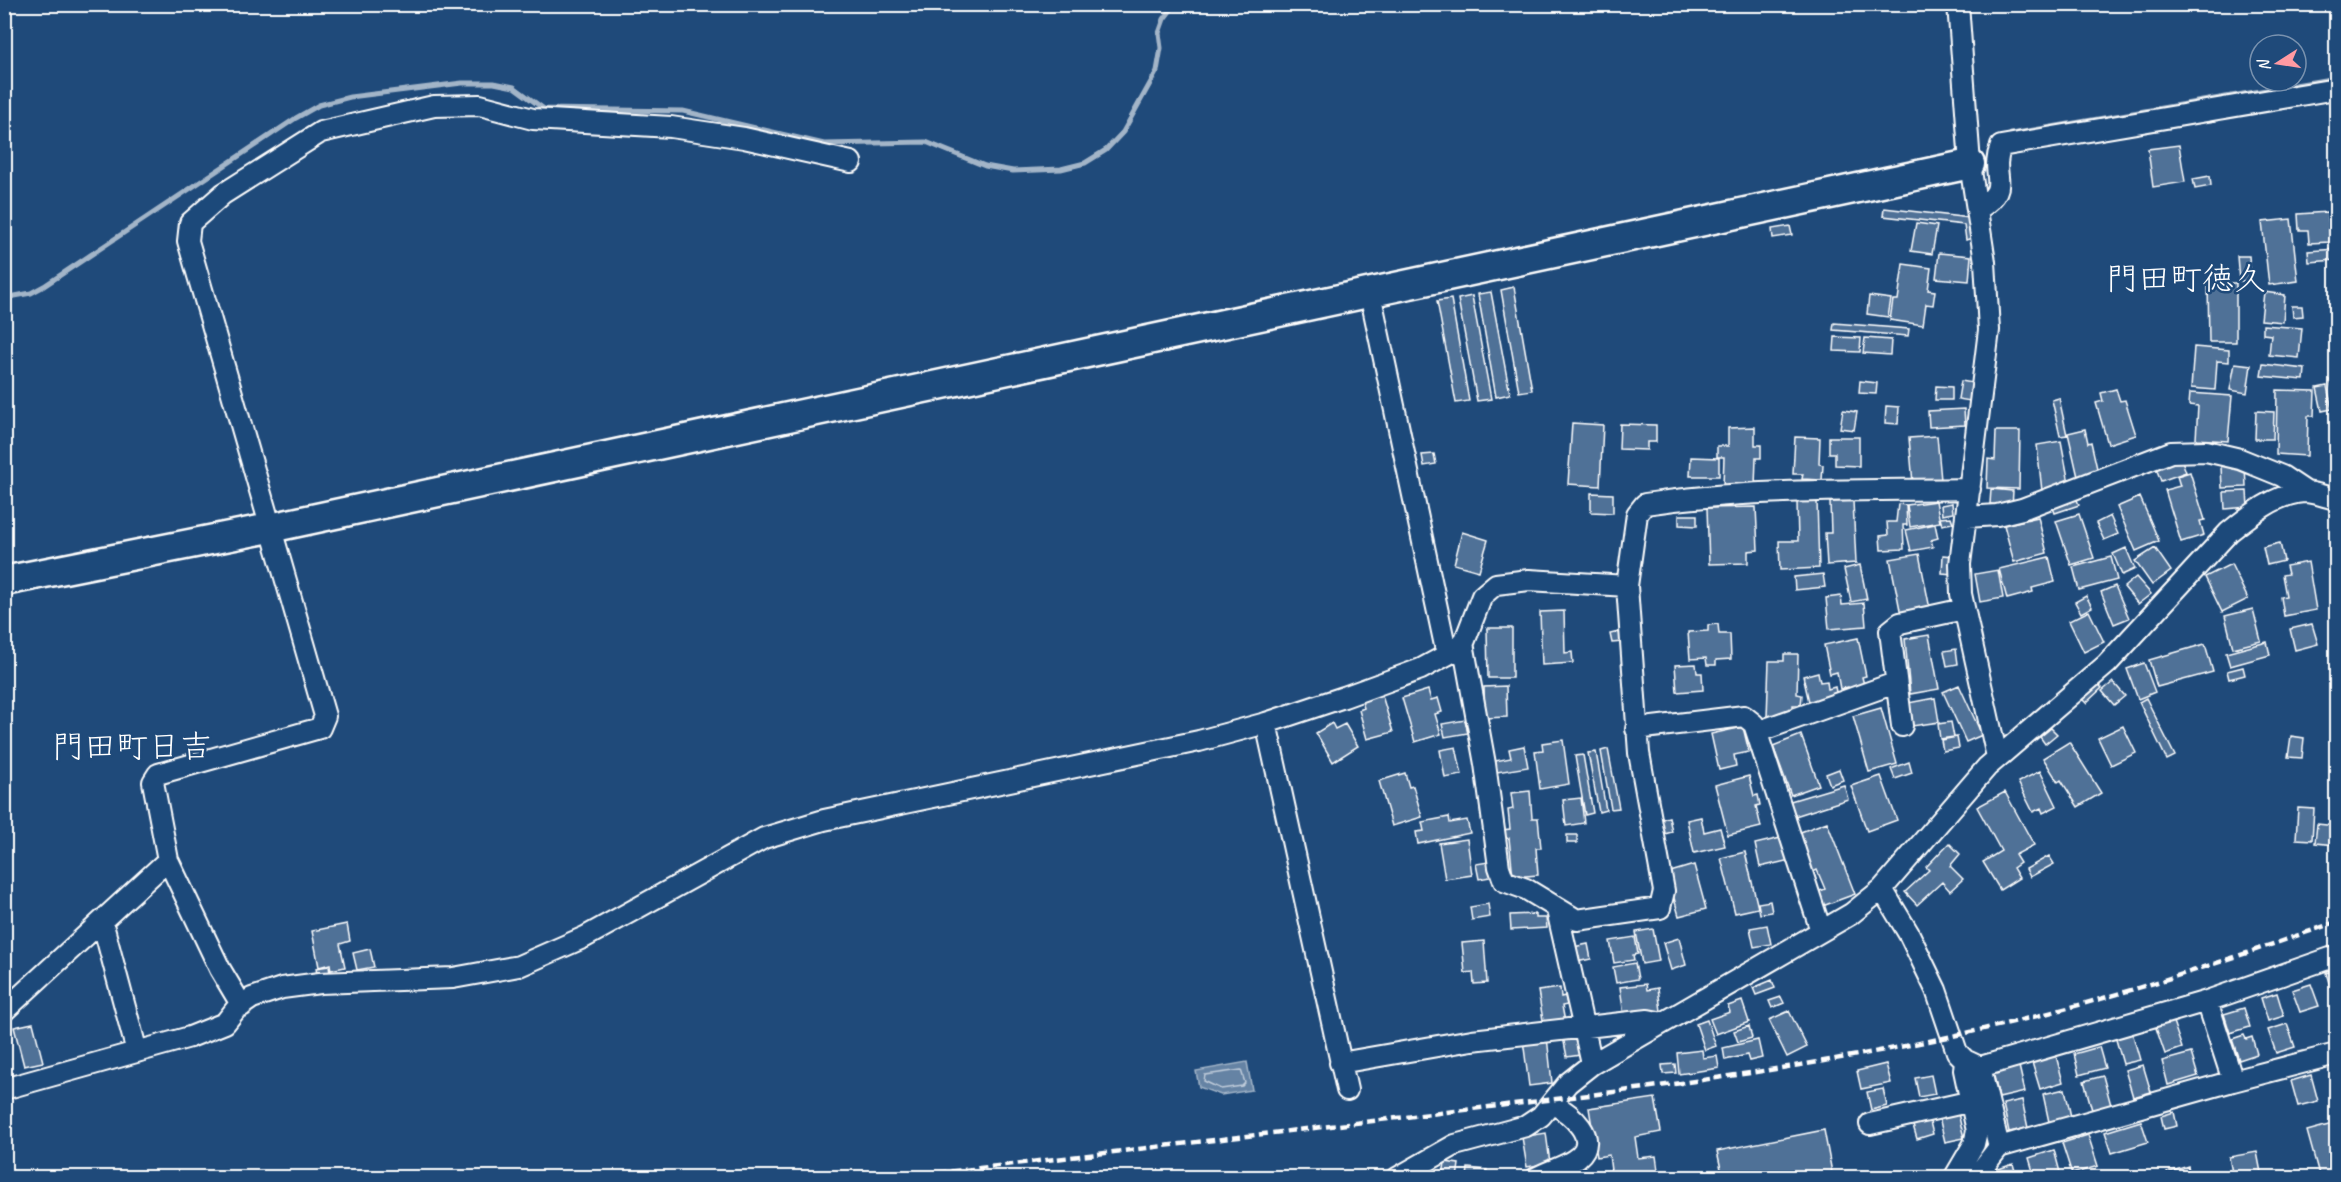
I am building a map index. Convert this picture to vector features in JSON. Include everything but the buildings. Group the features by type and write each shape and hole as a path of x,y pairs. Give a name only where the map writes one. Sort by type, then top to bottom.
{"street":[{"path":"1958,4 1970,164 1988,291 1989,330 1960,576 1964,609 1997,757"},
{"path":"1977,210 1992,200 1998,191 1996,159 2001,146 2337,89"},
{"path":"242,1006 220,969 168,860 153,782 158,774 320,728 325,716 188,241 190,224 232,188 321,132 434,106 480,105 533,119 671,127 744,138 851,162"},
{"path":"4,581 270,528 1970,164"},
{"path":"1370,293 1447,655"},
{"path":"1967,517 1997,515 2022,509 2171,452 2206,451 2240,459 2282,476 2306,492 2337,499"},
{"path":"1463,643 1504,881 1526,889 1576,920 1586,921 1660,908 1664,901 1636,729 1628,586 1637,513 1645,504 1680,498 1765,493 1970,489"},
{"path":"1397,1178 1425,1168 1471,1140 1526,1126 1553,1104 1568,1083 1592,1064 1851,914 1882,889 1997,757 2107,664 2229,532 2273,502 2289,495 2306,492"},
{"path":"4,1089 190,1037 225,1023 252,998 282,988 320,983 453,978 519,966 585,937 764,838 824,820 1123,758 1266,723 1421,669 1447,655 1463,643 1482,596 1496,585 1529,580 1628,586"},
{"path":"1902,726 1890,631 1900,623 1964,609"},
{"path":"1757,732 1895,683"},
{"path":"1636,729 1744,716 1754,724 1821,931"},
{"path":"1266,723 1347,1090"},
{"path":"4,1011 168,860"},
{"path":"1882,889 1925,966 1957,1052 1972,1063 1999,1147"},
{"path":"1557,910 1592,1064"},
{"path":"102,921 137,1052"},
{"path":"1954,1178 1976,1136 1972,1101 1964,1070 1972,1063 2207,1002 2337,956"},
{"path":"2207,1002 2232,1081"},
{"path":"1340,1062 1472,1040 1654,1020 1663,1023"},
{"path":"1975,1178 1999,1147 2232,1081 2337,1054"},
{"path":"1870,1124 1972,1101"},
{"path":"1536,1178 1577,1158 1586,1144 1585,1133 1576,1119 1553,1104"}],"water":[{"path":"1247,1062 1252,1090 1221,1095 1199,1087 1196,1071"}],"waterway":[{"path":"4,298 31,293 44,286 319,105 350,97 462,83 494,83 514,87 544,109 683,111 824,144 926,142 985,166 1013,171 1061,169 1085,163 1106,150 1123,132 1157,71 1161,48 1159,33 1164,19 1174,6 1180,4"},
{"path":"2011,134 2336,78"}],"railway":[{"path":"897,1178 1614,1092 1821,1062 1974,1031 2065,1009 2182,974 2336,922"}],"district":[{"name":"門田町徳久","path":"2186,278"},
{"name":"門田町日吉","path":"132,746"}]}
